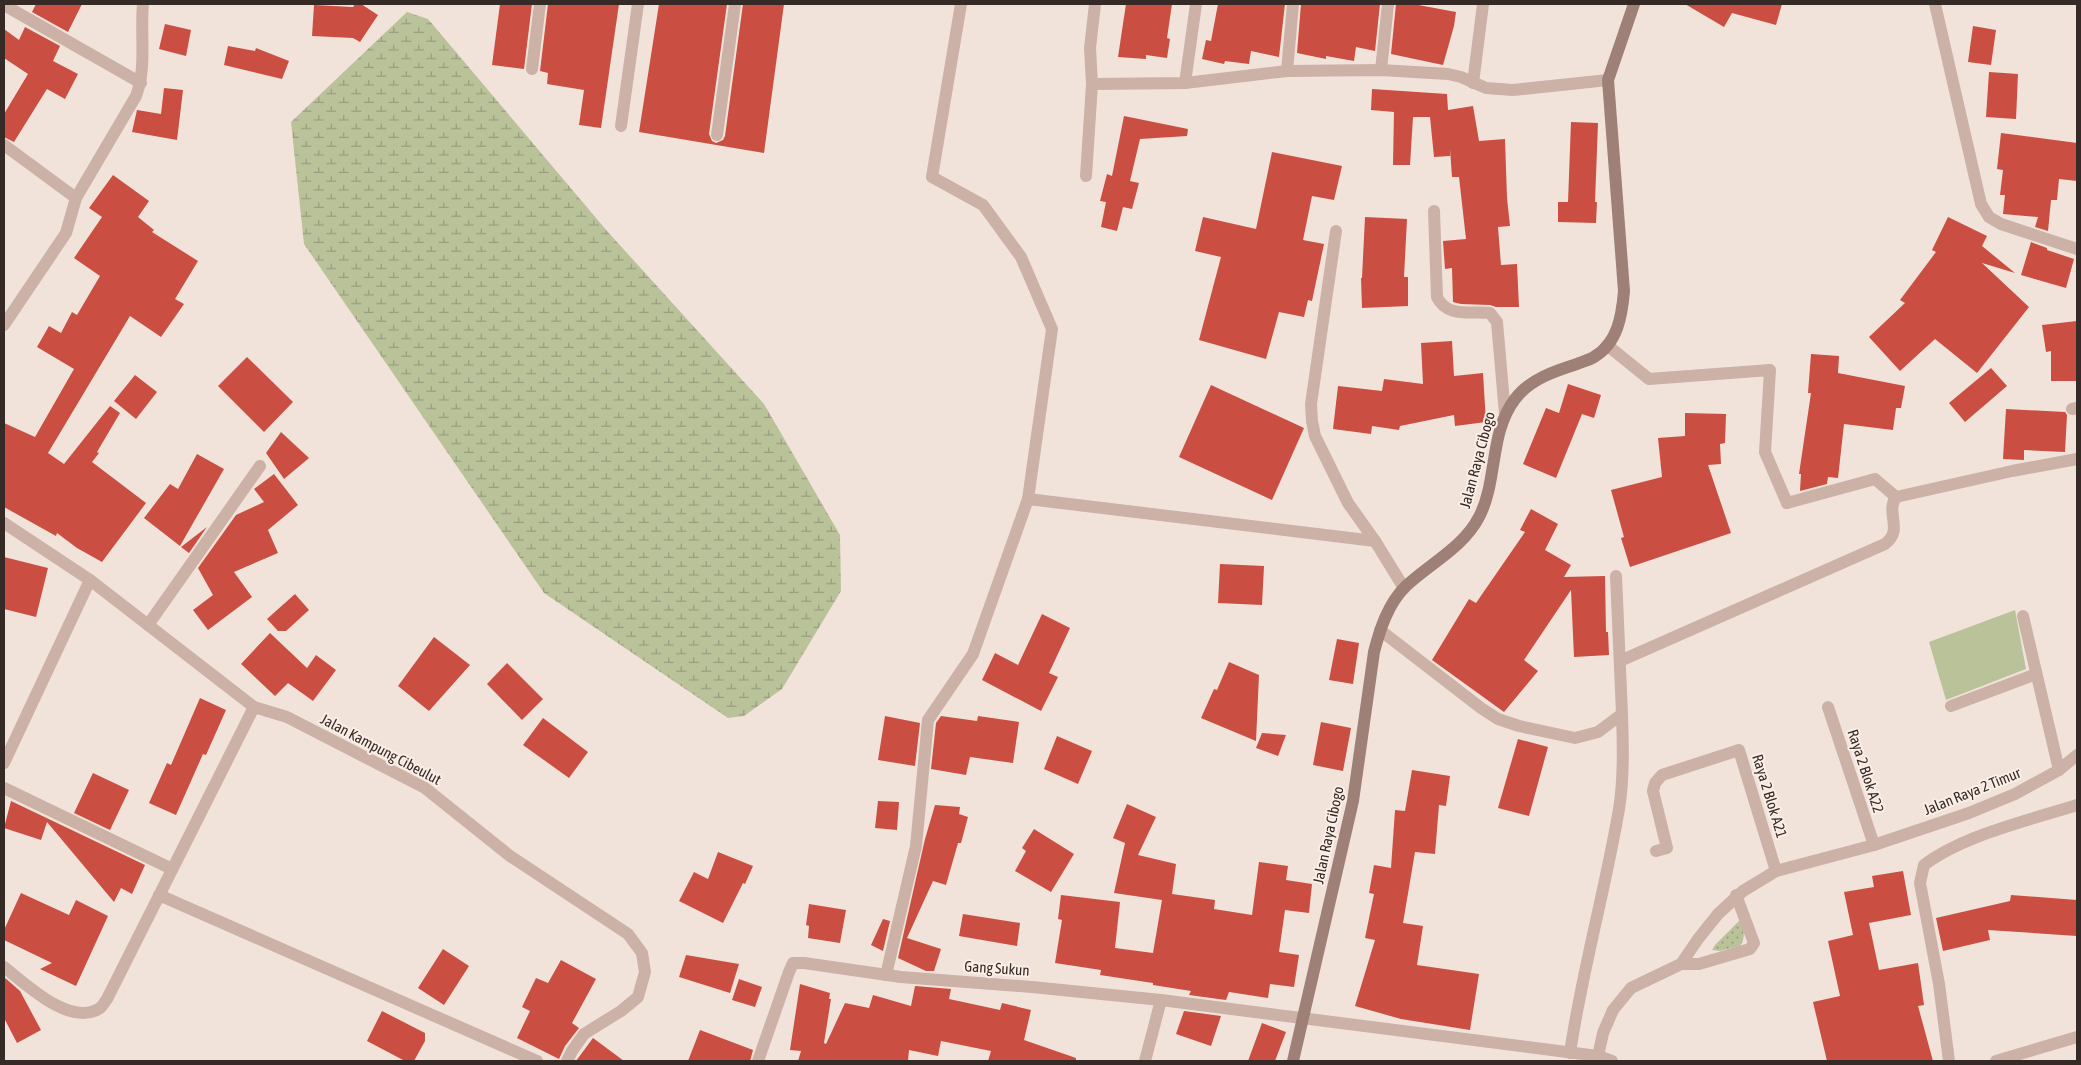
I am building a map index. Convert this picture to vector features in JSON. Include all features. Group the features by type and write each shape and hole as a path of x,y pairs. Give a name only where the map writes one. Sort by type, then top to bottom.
{"street":[{"path":"4,325 66,233 76,198 136,96 144,67 141,30 143,4"},
{"path":"532,69 540,4"},
{"path":"621,126 638,4"},
{"path":"716,135 735,4"},
{"path":"886,975 916,846 928,720 973,654 1028,498 1052,329 1022,257 983,205 932,177 961,4"},
{"path":"1086,176 1092,84 1090,48 1095,4"},
{"path":"1186,83 1196,4"},
{"path":"1287,71 1294,4"},
{"path":"1381,70 1388,4"},
{"path":"1473,83 1482,4"},
{"name":"Jalan Raya Cibogo","path":"1293,1061 1353,801 1374,652 1380,630 1389,610 1404,588 1468,534 1479,517 1488,488 1505,414 1516,397 1531,384 1549,373 1595,357 1616,332 1622,313 1624,291 1608,80 1634,4"},
{"path":"1935,4 1981,204 1989,217 2001,224 2077,250"},
{"path":"4,6 141,83"},
{"path":"1092,84 1186,83 1287,71 1381,70 1448,74 1461,77 1486,88 1513,90 1608,80"},
{"path":"4,145 76,198"},
{"path":"1434,211 1437,297 1441,306 1449,310 1490,313 1494,316 1497,322 1505,414"},
{"path":"1336,232 1311,404 1312,421 1315,436 1348,503 1375,541 1404,588"},
{"path":"1607,345 1649,379 1770,370 1765,452 1787,503 1875,479 1896,497"},
{"path":"1896,497 2012,471 2077,459"},
{"path":"148,625 260,466"},
{"path":"1620,661 1885,544 1891,539 1894,532 1892,507 1896,497"},
{"path":"1028,498 1375,541"},
{"name":"Jalan Kampung Cibeulut","path":"4,523 90,580 254,707 287,717 425,788 510,856 628,934 642,954 645,972 638,997 584,1034 572,1050 567,1061"},
{"path":"1570,1053 1578,998 1619,808 1623,764 1616,576"},
{"path":"4,763 8,743 90,580"},
{"path":"2023,616 2059,770"},
{"path":"1380,630 1498,719 1519,726 1575,738 1598,732 1622,714"},
{"path":"1951,706 2036,674"},
{"path":"4,968 59,1008 73,1012 87,1012 100,1008 108,999 254,707"},
{"name":"Raya 2 Blok A22","path":"1828,707 1874,845"},
{"name":"Raya 2 Blok A21","path":"1656,851 1667,848 1653,791 1653,787 1658,779 1662,775 1739,750 1776,871"},
{"name":"Jalan Raya 2 Timur","path":"1681,964 1698,939 1736,895 1776,871 1874,845 1969,813 2015,794 2059,770 2077,755"},
{"path":"4,788 172,869"},
{"path":"1949,1061 1939,984 1920,883 1924,865 1938,854 1977,837 2077,805"},
{"path":"159,895 537,1061"},
{"path":"1598,1059 1603,1033 1613,1010 1631,988 1681,964 1699,964 1750,949 1754,943 1736,895"},
{"name":"Gang Sukun","path":"758,1061 788,972 793,963 840,967 886,975 1032,986 1161,1000 1570,1053 1612,1061"},
{"path":"1145,1061 1161,1000"},
{"path":"1996,1061 2077,1037"}],"green space":[{"path":"407,12 428,19 607,231 764,404 840,535 841,591 782,689 744,716 728,718 544,593 304,244 291,122"},
{"path":"2015,610 2026,669 1946,700 1929,642"},
{"path":"1740,920 1744,933 1740,946 1720,951 1712,950 1715,945"}],"building":[{"path":"36,4 82,4 68,32 32,12"},
{"path":"355,4 361,4 378,15 360,42 353,38 312,36 314,5 353,7"},
{"path":"500,4 532,4 524,69 492,65"},
{"path":"548,4 619,4 601,128 579,125 584,90 547,84 548,73 540,71"},
{"path":"659,4 727,4 709,134 712,141 716,143 723,140 725,136 743,4 784,4 764,153 639,132"},
{"path":"1126,4 1172,4 1167,38 1170,39 1167,58 1146,55 1146,59 1118,57"},
{"path":"1218,4 1285,4 1279,57 1251,51 1249,64 1225,61 1224,64 1202,59 1206,40 1211,41"},
{"path":"1301,4 1380,4 1375,51 1356,47 1354,61 1326,56 1326,59 1297,53"},
{"path":"1396,4 1413,4 1456,12 1443,65 1391,54"},
{"path":"1685,4 1782,4 1776,25 1732,13 1724,27"},
{"path":"165,24 191,30 186,56 159,49"},
{"path":"1973,26 1996,30 1991,65 1968,62"},
{"path":"25,27 60,46 53,61 78,74 65,99 47,89 14,142 4,137 4,114 28,74 4,58 4,29 19,40"},
{"path":"228,46 255,51 256,48 289,61 282,79 224,65"},
{"path":"1989,72 2018,74 2016,119 1986,117"},
{"path":"164,88 183,90 177,140 132,132 137,110 161,114"},
{"path":"1372,89 1447,94 1448,110 1473,106 1479,141 1505,139 1510,226 1498,227 1501,265 1517,264 1519,307 1496,307 1453,302 1452,268 1445,269 1443,241 1466,239 1459,177 1452,177 1450,149 1450,156 1434,157 1430,117 1413,117 1410,165 1393,165 1394,112 1371,110"},
{"path":"1124,116 1188,129 1187,136 1140,139 1130,181 1139,183 1132,209 1123,207 1117,231 1101,227 1106,202 1100,201 1107,174 1112,176"},
{"path":"1571,122 1598,123 1596,223 1558,222 1558,202 1568,202"},
{"path":"2001,133 2077,143 2077,181 2059,179 2057,200 2051,200 2048,231 2035,227 2038,217 2003,214 2005,195 2000,195 2003,170 1997,169"},
{"path":"1272,152 1342,166 1334,200 1312,196 1303,240 1324,244 1312,301 1308,300 1304,317 1279,312 1266,359 1199,340 1221,257 1195,251 1203,217 1256,229"},
{"path":"113,175 149,201 138,217 154,230 152,232 198,261 175,299 184,304 161,337 130,316 48,453 64,464 110,406 120,413 97,452 99,453 92,462 146,503 102,562 77,548 57,533 56,536 4,507 4,423 35,437 74,369 37,347 49,326 61,333 72,312 77,315 100,276 74,258 102,217 89,208"},
{"path":"1365,217 1407,219 1404,277 1408,277 1408,306 1362,308 1361,278"},
{"path":"1948,217 1987,236 1982,246 2015,273 1982,263 2029,307 1977,373 1935,339 1900,371 1869,337 1905,303 1900,300 1936,252 1932,250"},
{"path":"2031,242 2047,248 2047,250 2074,259 2066,288 2021,275"},
{"path":"2077,321 2077,381 2051,381 2051,351 2046,352 2042,325"},
{"path":"1452,341 1454,376 1483,373 1486,422 1455,426 1454,415 1400,426 1399,430 1372,426 1371,434 1333,429 1338,386 1382,391 1384,379 1423,384 1421,343"},
{"path":"1811,354 1839,356 1838,373 1905,386 1901,408 1896,408 1893,430 1844,424 1838,478 1828,477 1827,484 1800,491 1801,474 1799,474 1811,393 1808,393"},
{"path":"247,357 293,402 264,432 218,386"},
{"path":"1991,368 2007,386 1965,422 1949,403"},
{"path":"135,375 157,392 136,419 114,401"},
{"path":"1568,384 1601,395 1594,418 1582,414 1556,478 1523,464 1546,408 1559,413"},
{"path":"1211,385 1304,428 1272,500 1179,457"},
{"path":"2006,409 2065,412 2067,415 2065,452 2024,450 2024,460 2003,459"},
{"path":"1685,413 1726,414 1725,443 1720,444 1721,464 1708,465 1731,533 1630,567 1621,538 1624,537 1611,490 1662,477 1658,438 1685,436"},
{"path":"281,432 309,458 284,479 266,453"},
{"path":"197,454 224,469 180,546 144,518 170,484 178,489"},
{"path":"274,474 298,505 268,530 278,553 234,572 252,597 208,630 193,610 213,595 198,568 236,515 264,502 254,489"},
{"path":"1531,509 1558,524 1545,550 1571,565 1564,577 1605,576 1606,632 1608,632 1609,655 1574,657 1571,590 1524,660 1538,671 1504,712 1432,660 1469,599 1476,603 1525,532 1520,530"},
{"path":"207,527 189,553 181,547"},
{"path":"4,557 48,568 36,617 4,609"},
{"path":"1220,564 1264,566 1262,605 1218,603"},
{"path":"295,594 309,610 286,631 278,631 267,619"},
{"path":"1042,614 1070,628 1049,673 1058,677 1041,711 982,680 995,653 1018,665"},
{"path":"270,633 307,668 316,655 336,670 313,701 288,683 275,696 241,664"},
{"path":"434,637 470,665 429,711 398,686"},
{"path":"1337,639 1359,643 1353,684 1329,680"},
{"path":"1229,662 1259,675 1256,741 1201,718 1214,689 1217,690"},
{"path":"507,663 543,699 522,720 487,684"},
{"path":"200,698 226,710 206,755 203,754 176,815 149,803 167,763 171,765"},
{"path":"885,716 920,723 915,766 878,760"},
{"path":"941,716 977,721 978,716 1019,722 1013,763 970,757 966,775 931,769 936,723"},
{"path":"543,718 588,752 569,778 523,745"},
{"path":"1321,722 1351,728 1343,771 1313,765"},
{"path":"1262,733 1286,735 1278,756 1256,748"},
{"path":"1057,736 1092,751 1078,784 1044,769"},
{"path":"1518,739 1548,747 1529,816 1498,808"},
{"path":"1412,770 1450,776 1446,806 1439,805 1435,854 1415,852 1403,923 1423,926 1417,965 1479,974 1470,1030 1401,1019 1355,1006 1375,940 1365,938 1374,894 1369,893 1374,865 1391,868 1395,810 1405,811"},
{"path":"93,773 129,790 110,830 74,813"},
{"path":"11,801 145,865 132,894 121,888 114,902 47,822 41,840 4,828"},
{"path":"878,801 899,802 897,830 875,828"},
{"path":"1127,804 1156,817 1138,855 1176,864 1172,894 1215,900 1214,909 1252,915 1259,862 1288,866 1286,880 1312,884 1309,913 1285,910 1279,952 1299,955 1294,987 1270,984 1268,998 1229,992 1226,1000 1189,995 1191,991 1100,975 1101,970 1055,963 1062,920 1058,919 1061,895 1120,902 1115,948 1153,953 1162,900 1114,893 1125,843 1113,838"},
{"path":"935,805 960,807 959,814 968,817 961,843 958,843 946,885 933,881 907,938 941,949 934,971 926,971 898,958 925,839"},
{"path":"1034,829 1074,854 1051,892 1015,871 1026,851 1022,848"},
{"path":"718,852 753,866 723,923 679,901 694,872 708,879"},
{"path":"1903,871 1911,915 1869,923 1879,970 1918,963 1924,1005 1918,1006 1933,1061 1827,1061 1813,1002 1840,996 1828,941 1853,935 1844,892 1874,887 1872,876"},
{"path":"21,893 69,915 76,900 108,916 76,986 40,969 52,963 4,940 4,930"},
{"path":"2011,895 2077,900 2077,936 1988,930 1990,940 1943,951 1936,918 2010,901"},
{"path":"809,904 846,910 840,943 808,938 809,926 806,925"},
{"path":"963,914 1020,923 1017,946 959,936"},
{"path":"883,919 890,921 883,951 871,945"},
{"path":"443,949 469,966 444,1005 418,988"},
{"path":"686,955 739,964 730,993 679,977"},
{"path":"561,960 596,979 572,1023 579,1028 565,1046 559,1059 517,1038 530,1011 522,1007 536,978 548,983"},
{"path":"4,977 20,991 41,1030 17,1043 4,1018"},
{"path":"739,979 762,987 755,1007 732,1000"},
{"path":"800,984 830,993 829,999 831,999 824,1043 826,1044 845,1003 869,1008 873,995 911,1006 915,986 951,989 949,999 1000,1010 1002,1003 1031,1010 1024,1040 1076,1058 1076,1061 988,1061 991,1051 941,1041 938,1056 909,1050 908,1061 798,1061 801,1051 790,1050"},
{"path":"382,1011 425,1033 425,1041 414,1061 405,1061 367,1041"},
{"path":"1184,1011 1221,1016 1211,1046 1176,1034"},
{"path":"1262,1023 1286,1032 1275,1061 1248,1061"},
{"path":"700,1030 753,1050 750,1061 688,1061"},
{"path":"593,1038 624,1061 576,1061"}]}
